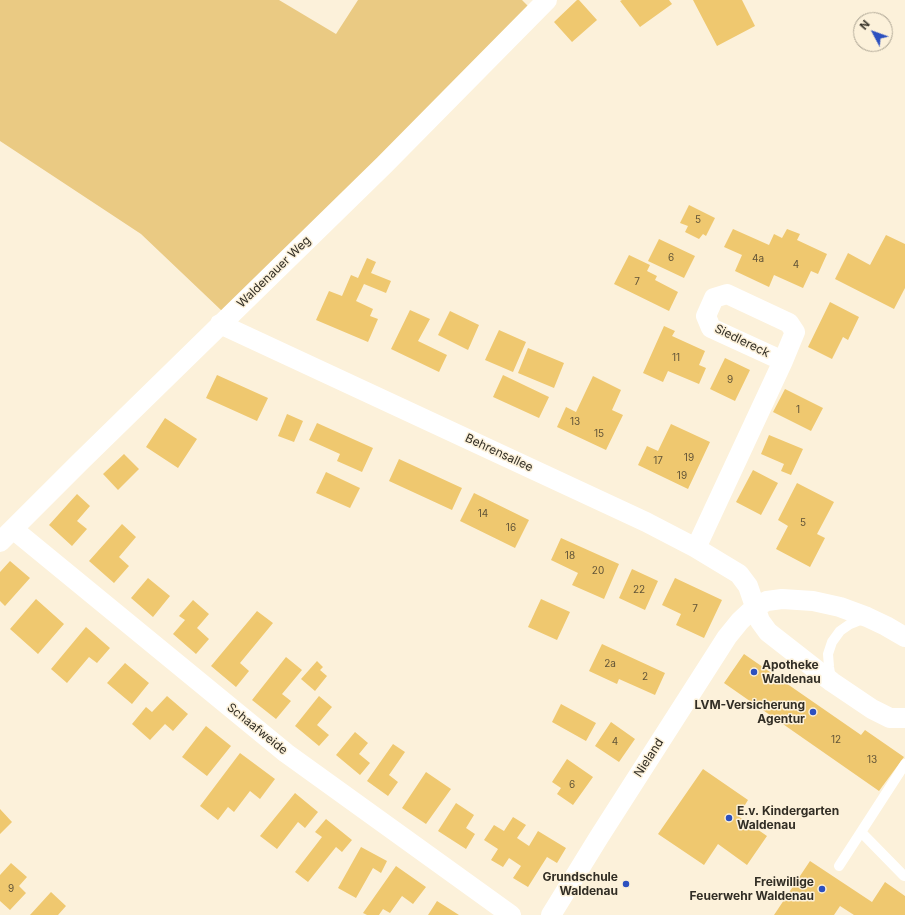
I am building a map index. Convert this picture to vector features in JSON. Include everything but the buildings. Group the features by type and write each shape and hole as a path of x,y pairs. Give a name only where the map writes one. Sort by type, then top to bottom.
{"street":[{"name":"Waldenauer Weg","path":"6,536 220,324 384,165 547,0"},
{"name":"Behrensallee","path":"220,324 646,522 696,548 739,574 748,586 760,620 768,632 832,682 872,709 890,718 905,718"},
{"name":"Siedlereck","path":"696,548 782,361"},
{"name":"Schaafweide","path":"6,536 286,753 511,915"},
{"path":"755,607 767,601 782,599 813,601 840,607 867,617 905,637"},
{"name":"Nieland","path":"551,915 599,837 728,637 740,621 755,607"}],"lane":[{"path":"832,682 828,654 832,642 840,631 850,624 867,617"},
{"path":"839,866 905,764"},
{"path":"861,832 904,876"}],"shaded area":[{"path":"0,0 279,0 336,34 358,0 522,0 532,10 222,311 141,234 0,141"}],"place":[{"name":"Apotheke Waldenau","path":"754,672"},
{"name":"LVM-Versicherung Agentur","path":"813,712"},
{"name":"E.v. Kindergarten Waldenau","path":"729,818"},
{"name":"Grundschule Waldenau","path":"626,884"},
{"name":"Freiwillige Feuerwehr Waldenau","path":"822,889"}]}
